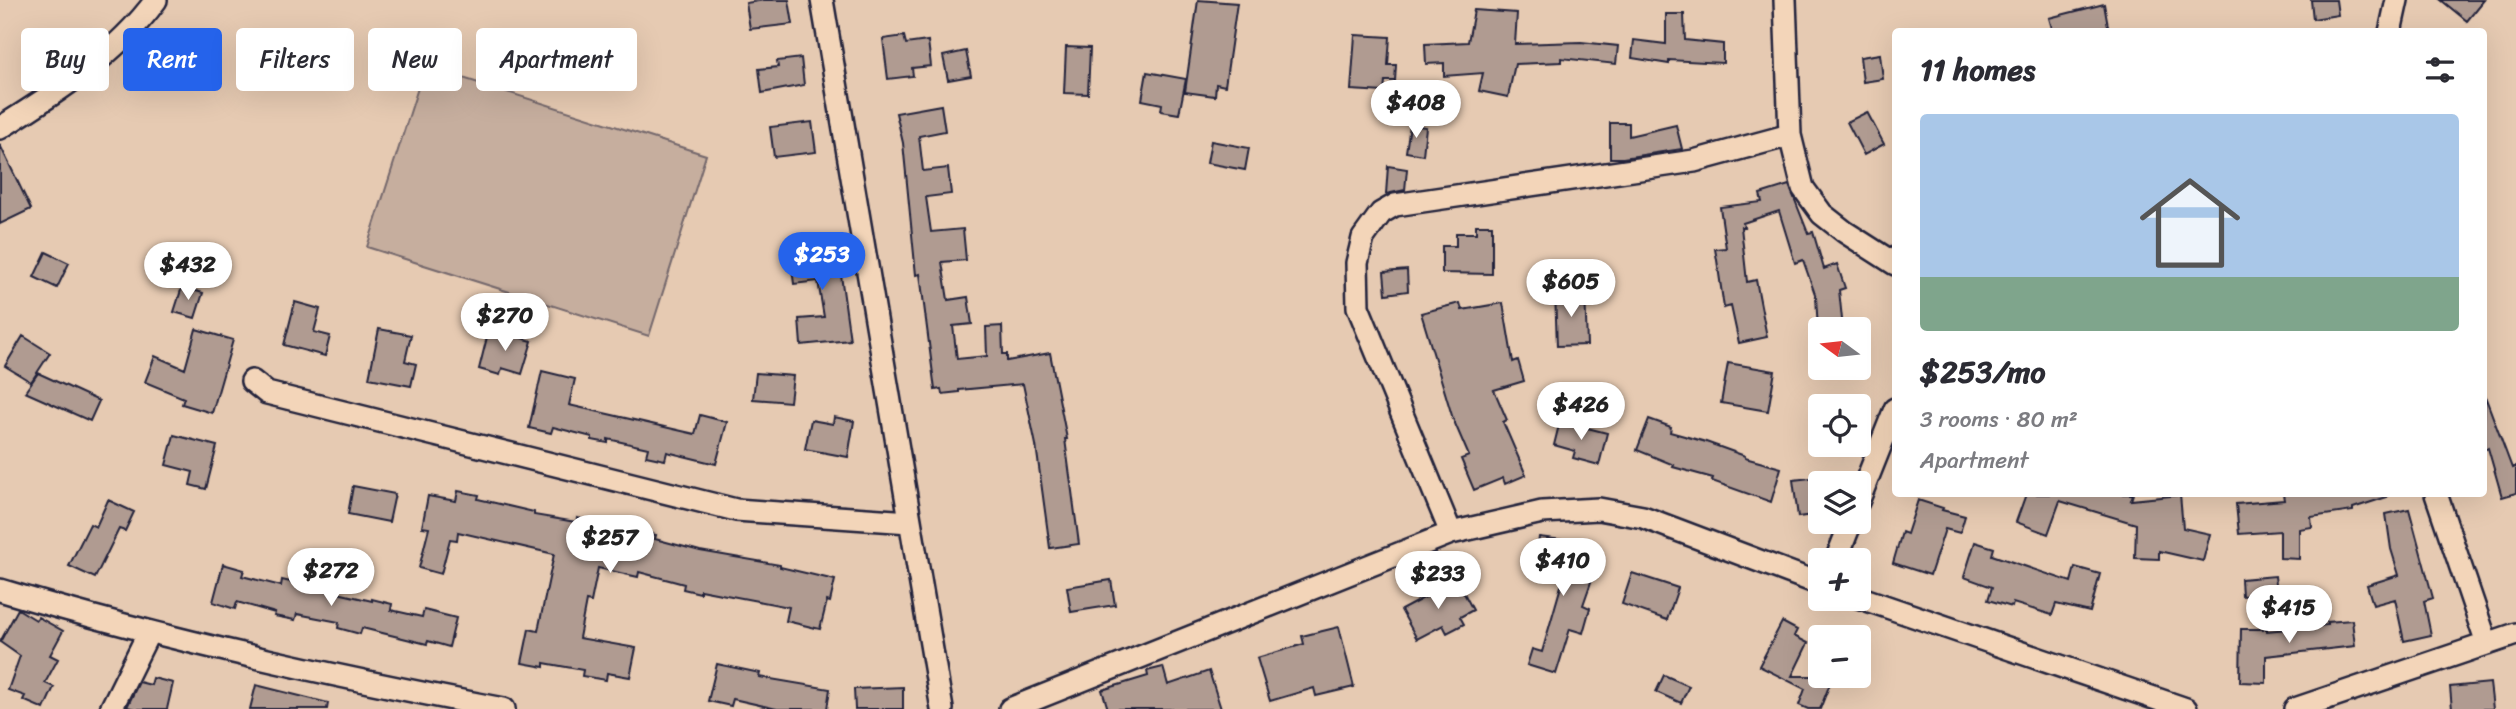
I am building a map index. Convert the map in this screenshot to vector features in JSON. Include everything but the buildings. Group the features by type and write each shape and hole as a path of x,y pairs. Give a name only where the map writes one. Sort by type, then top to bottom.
{"street":[{"path":"0,128 96,63 145,15 156,0"},
{"path":"822,0 942,709"},
{"path":"1785,0 1790,135 1803,188 1822,214 1892,262"},
{"path":"2391,28 2397,0"},
{"path":"1451,533 1358,307 1357,262 1363,238 1381,213 1395,205 1693,161 1790,135"},
{"path":"252,381 267,393 736,510 910,522"},
{"path":"1870,471 1892,417"},
{"path":"2437,497 2487,644"},
{"path":"1010,709 1040,702 1451,533 1542,512 1599,509 1643,517 1808,579"},
{"path":"0,590 149,632 374,684 504,709"},
{"path":"1871,601 2186,709"},
{"path":"111,709 149,632"},
{"path":"2295,709 2322,705 2516,634"}],"shaded area":[{"path":"462,78 476,82 476,91 504,91 706,155 649,336 367,247 417,91 462,91"}]}
